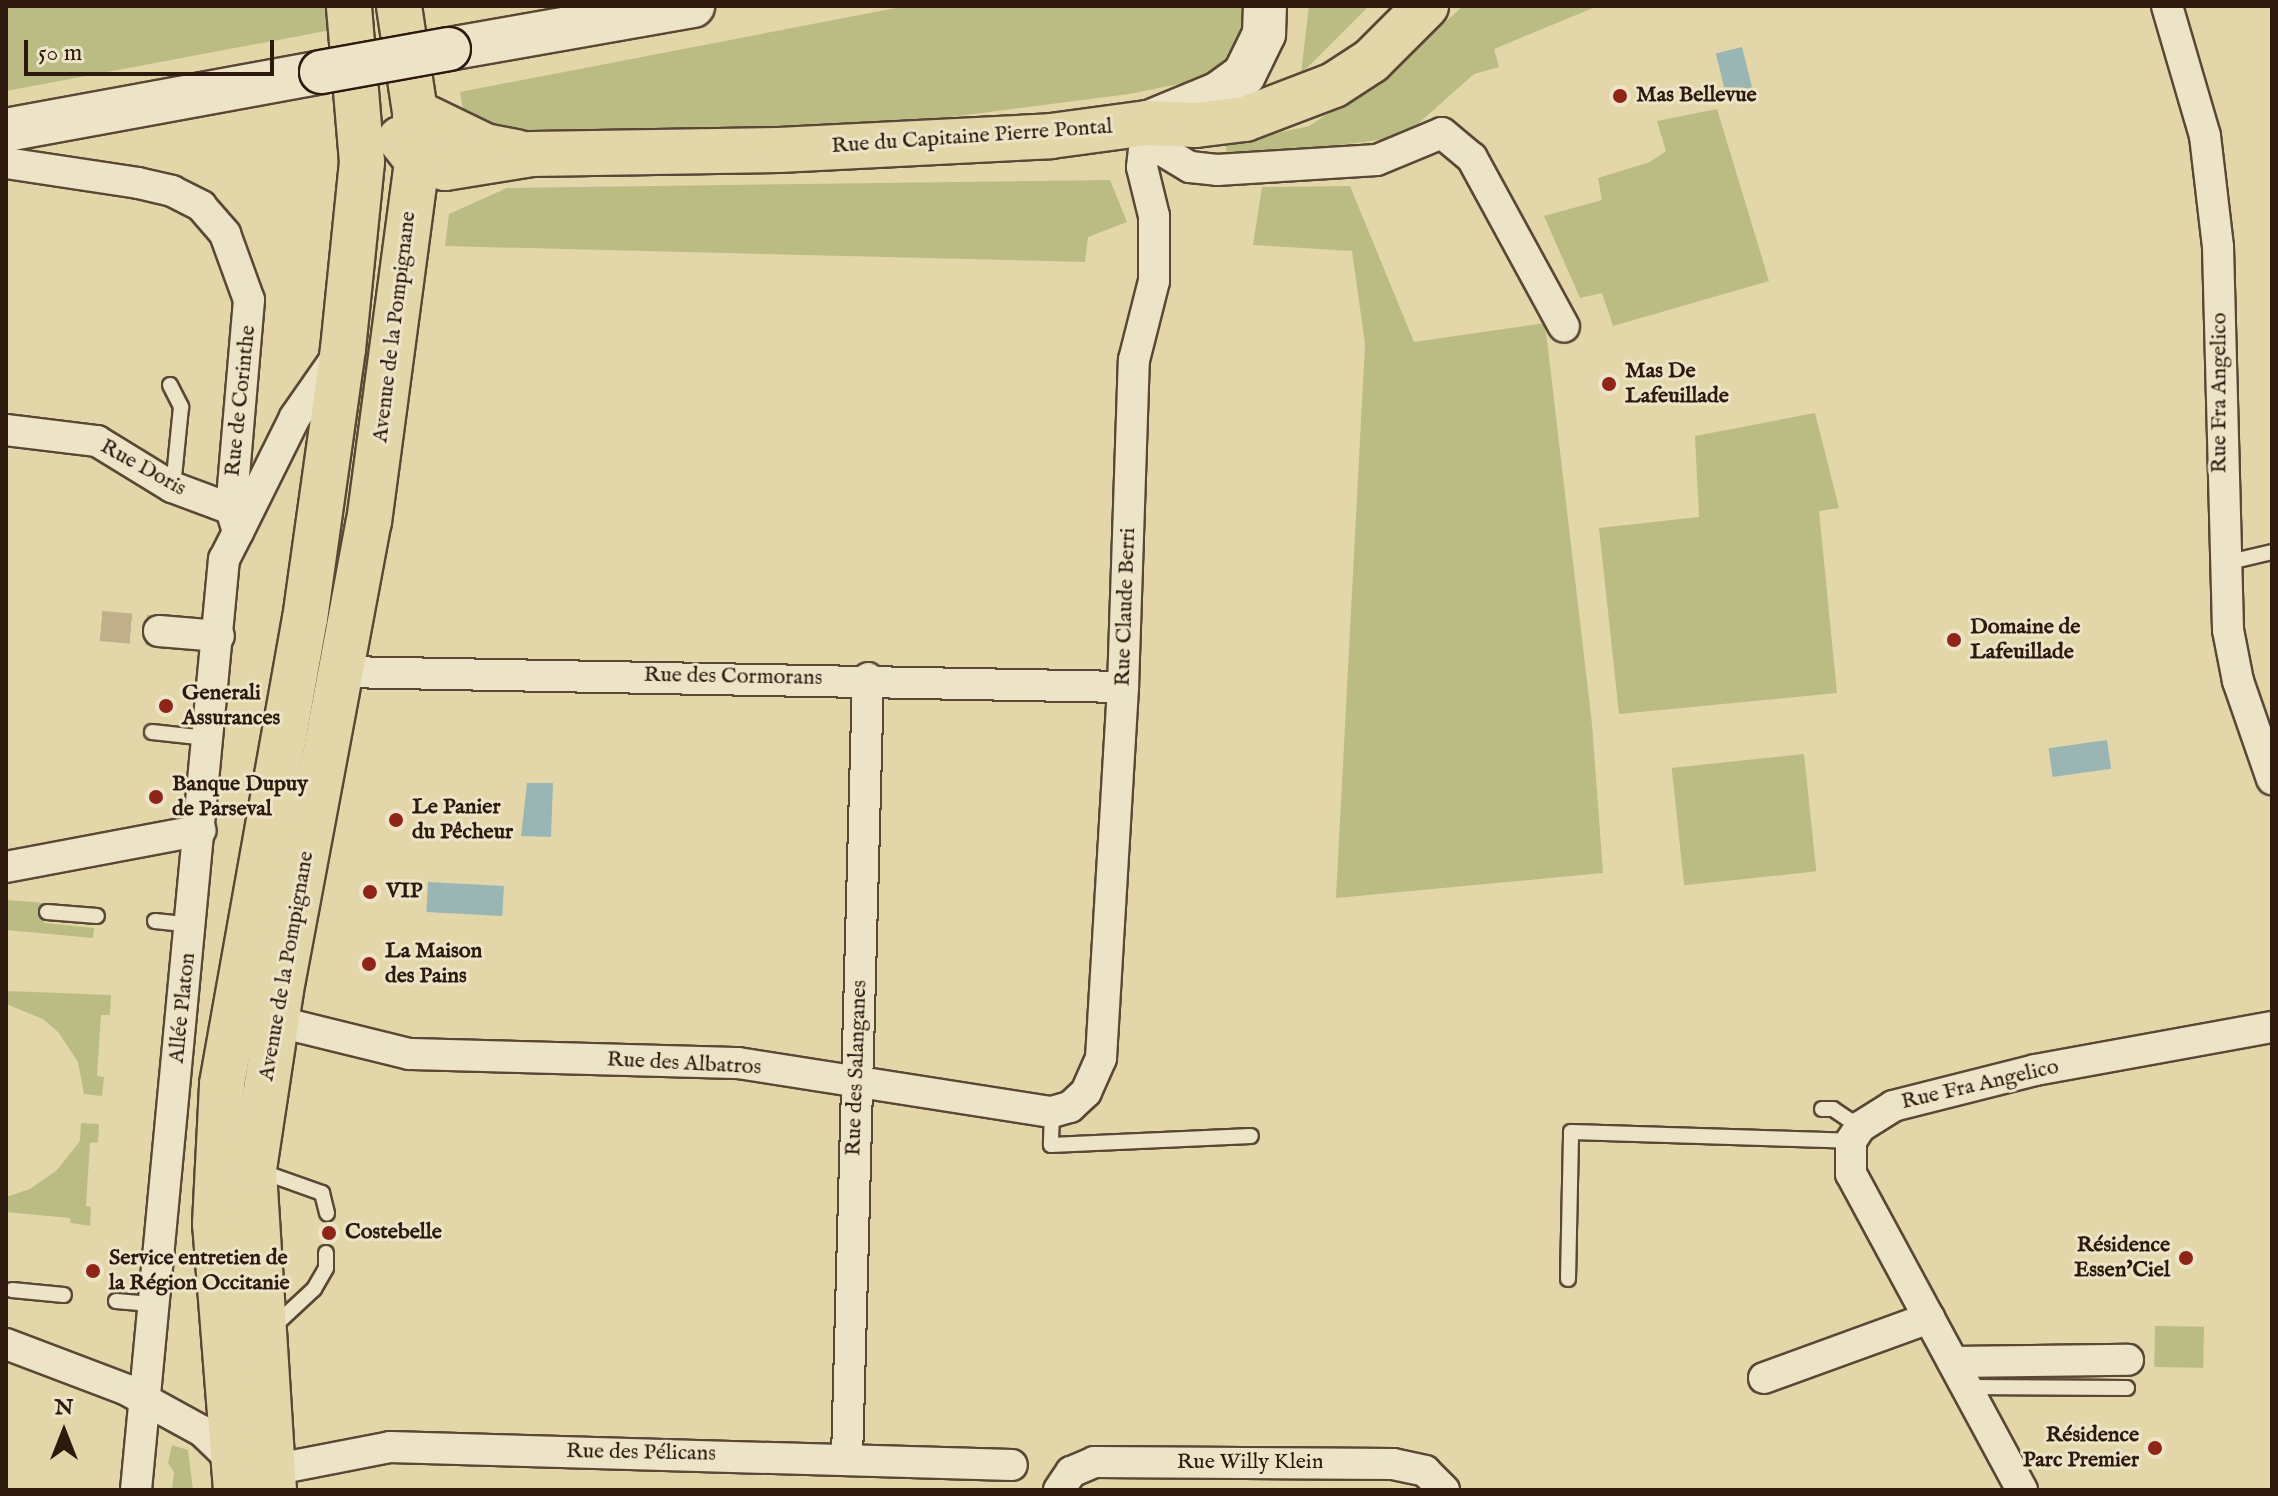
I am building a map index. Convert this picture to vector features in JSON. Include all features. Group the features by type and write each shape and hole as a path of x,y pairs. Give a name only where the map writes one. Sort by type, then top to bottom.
{"main road":[{"path":"6,130 693,6"},
{"path":"1147,123 1219,93 1244,75 1264,34 1265,6"},
{"name":"Rue du Capitaine Pierre Pontal","path":"417,161 445,168 532,154 811,149 1051,136 1147,123 1196,125 1291,105 1371,61 1426,6"},
{"name":"Avenue de la Pompignane","path":"254,1478 261,1338 254,1169 275,1021 369,522 417,161 409,11"},
{"name":"Avenue de la Pompignane","path":"352,24 386,113 417,161"},
{"name":"Avenue de la Pompignane","path":"254,1478 215,1224 222,1084 305,619 343,349 362,162 352,24"},
{"name":"Rue du Capitaine Pierre Pontal","path":"415,112 485,146 532,154"}],"street":[{"name":"Rue Fra Angelico","path":"2167,6 2205,136 2213,200 2228,630 2238,681 2272,779"},
{"path":"1147,123 1163,151 1190,167 1217,170 1377,160 1442,133 1472,158 1564,327"},
{"name":"Rue Claude Berri","path":"1052,1112 1070,1107 1086,1092 1101,1058 1123,687 1134,360 1154,281 1154,216 1142,167 1147,123"},
{"name":"Rue de Corinthe","path":"6,163 172,191 201,206 225,234 249,300 234,520 224,559 221,625"},
{"name":"Avenue de la Pompignane","path":"234,520 295,417 343,349"},
{"name":"Rue Doris","path":"6,430 97,441 234,520"},
{"path":"159,631 221,625"},
{"name":"Allée Platon","path":"136,1490 201,830 207,738 221,625"},
{"name":"Rue des Cormorans","path":"343,672 868,678 1123,687"},
{"name":"Rue des Salanganes","path":"847,1459 868,678"},
{"path":"6,867 201,830"},
{"name":"Rue des Albatros","path":"275,1021 409,1054 738,1063 1052,1112"},
{"name":"Rue Fra Angelico","path":"1856,1134 1893,1106 2035,1070 2272,1027"},
{"path":"1856,1134 1851,1174 2022,1490"},
{"path":"1764,1378 1929,1318"},
{"path":"6,1344 146,1402 202,1431 254,1478"},
{"path":"1960,1375 2128,1374"},
{"name":"Rue des Pélicans","path":"254,1478 390,1447 1012,1465"},
{"name":"Rue Willy Klein","path":"1059,1490 1071,1472 1094,1462 1393,1464 1425,1471 1444,1490"}],"lane":[{"path":"170,385 181,407 172,487"},
{"path":"2224,563 2272,552"},
{"path":"152,732 207,738"},
{"path":"47,912 97,916"},
{"path":"155,921 192,925"},
{"path":"1822,1109 1833,1109 1856,1134"},
{"path":"1052,1112 1051,1145 1251,1136"},
{"path":"1568,1279 1571,1132 1856,1134"},
{"path":"254,1169 322,1193 327,1213"},
{"path":"261,1338 314,1289 326,1268 326,1253"},
{"path":"12,1290 64,1295"},
{"path":"116,1301 155,1304"}],"green space":[{"path":"6,6 326,6 331,30 6,91"},
{"path":"906,6 1246,6 1249,13 1231,62 1208,78 1129,94 897,124 746,133 568,133 466,127 460,92"},
{"path":"1309,6 1369,6 1301,74"},
{"path":"1463,6 1598,6 1494,49 1499,67 1474,74 1403,137 1227,159 1226,144 1309,126 1388,74"},
{"path":"1717,109 1769,281 1613,326 1602,293 1580,298 1544,216 1602,200 1598,178 1650,162 1666,151 1657,121"},
{"path":"1110,180 1127,222 1088,237 1085,262 445,246 449,214 507,188"},
{"path":"1350,186 1414,342 1545,323 1592,724 1603,873 1336,898 1365,344 1352,251 1253,245 1262,187"},
{"path":"1815,413 1839,508 1819,511 1837,693 1619,714 1599,528 1699,517 1695,436"},
{"path":"1804,754 1816,871 1684,885 1672,768"},
{"path":"6,900 46,903 44,923 94,928 93,938 6,930"},
{"path":"6,991 111,995 110,1015 101,1015 97,1076 104,1077 102,1096 84,1094 78,1062 59,1033 43,1019 6,1004"},
{"path":"81,1123 99,1124 98,1142 90,1143 86,1206 91,1207 90,1226 71,1223 70,1218 6,1212 6,1197 30,1189 57,1170 80,1141"},
{"path":"2155,1326 2204,1327 2203,1368 2154,1367"},
{"path":"172,1445 188,1450 193,1490 172,1490 174,1472 168,1463"}],"water":[{"path":"1742,47 1754,95 1728,101 1716,54"},
{"path":"2107,740 2111,769 2053,777 2049,748"},
{"path":"527,783 553,783 551,837 521,836"},
{"path":"428,882 504,886 502,916 426,912"}],"tunnel":[{"path":"101,626 159,631"}],"place":[{"name":"Mas Bellevue","path":"1620,96"},
{"name":"Mas De Lafeuillade","path":"1609,384"},
{"name":"Domaine de Lafeuillade","path":"1954,640"},
{"name":"Generali Assurances","path":"166,706"},
{"name":"Banque Dupuy de Parseval","path":"156,797"},
{"name":"Le Panier du Pêcheur","path":"396,820"},
{"name":"VIP","path":"370,892"},
{"name":"La Maison des Pains","path":"369,964"},
{"name":"Costebelle","path":"329,1233"},
{"name":"Résidence Essen'Ciel","path":"2186,1258"},
{"name":"Service entretien de la Région Occitanie","path":"93,1271"},
{"name":"Résidence Parc Premier","path":"2155,1448"}]}
